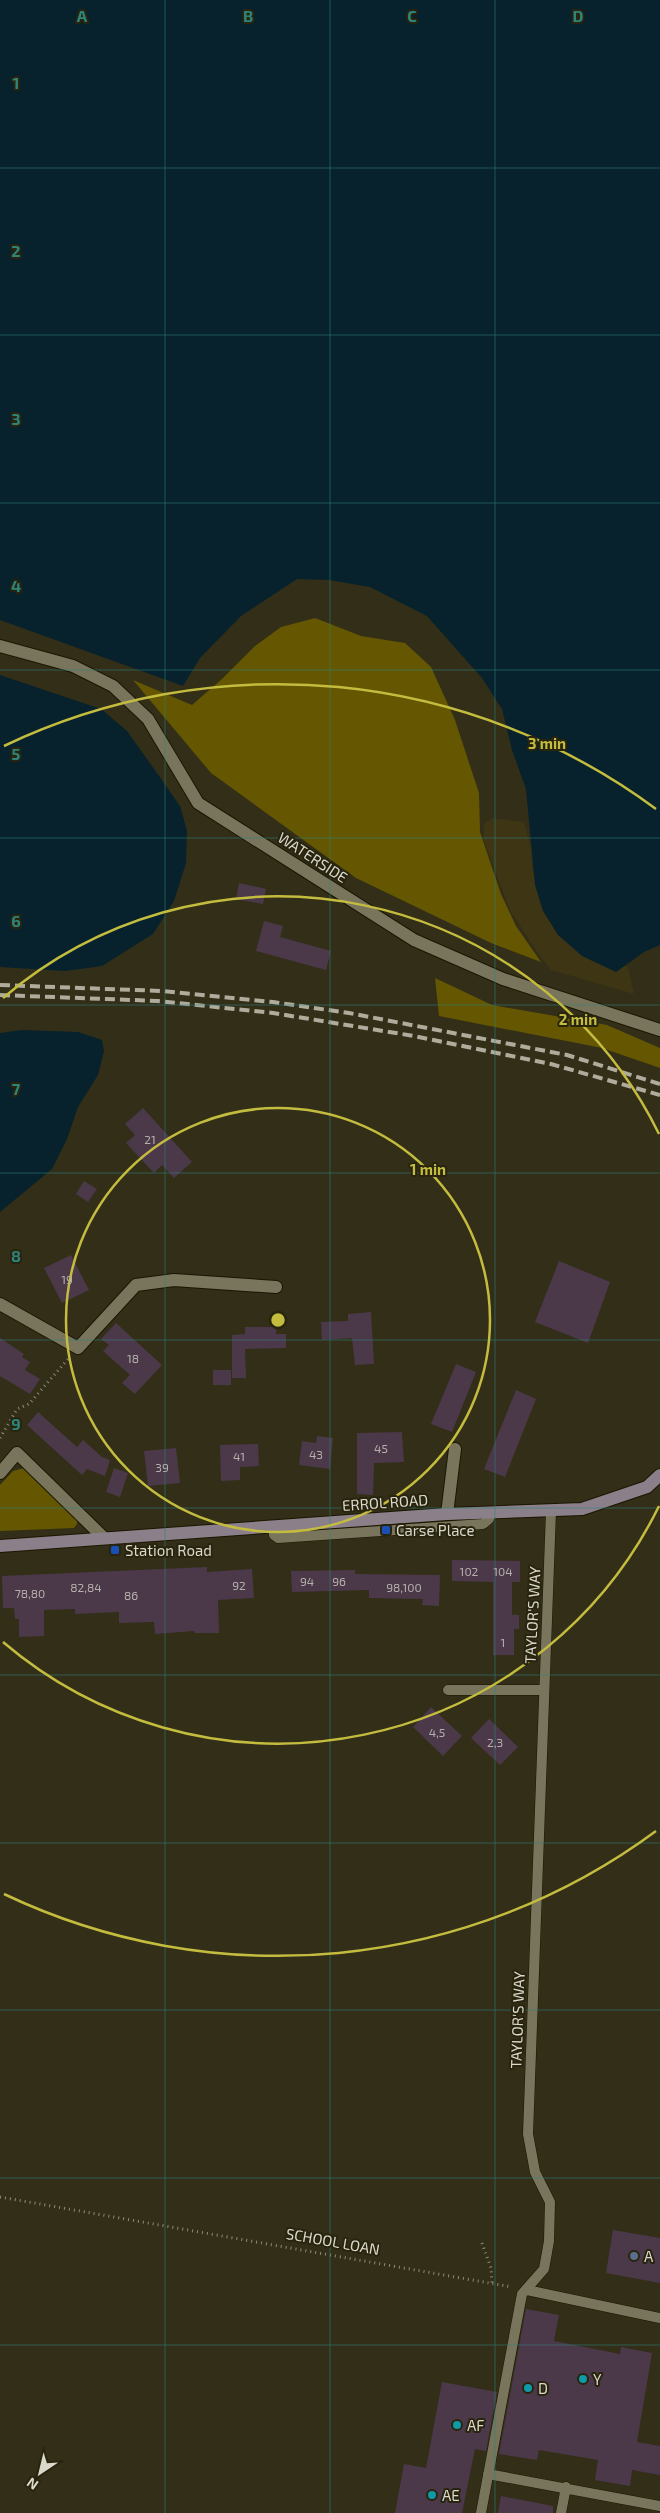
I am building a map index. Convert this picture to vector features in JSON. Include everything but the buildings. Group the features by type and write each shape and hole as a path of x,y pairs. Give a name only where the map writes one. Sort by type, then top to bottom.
{"street":[{"name":"WATERSIDE","path":"0,646 73,666 113,686 148,719 198,803 414,940 503,979 660,1030"},
{"path":"0,1304 78,1348 136,1285 174,1280 276,1287"},
{"path":"448,1514 455,1449"},
{"path":"0,1473 17,1453 104,1538"},
{"name":"ERROL ROAD","path":"0,1546 448,1514 582,1509 654,1487 660,1475"}],"lane":[{"name":"TAYLOR'S WAY","path":"481,2513 522,2294 544,2269 549,2241 550,2202 535,2172 528,2134 543,1690 552,1511"},
{"path":"273,1526 274,1535 278,1538 483,1524 489,1519 490,1513"},
{"path":"448,1690 543,1690"},
{"path":"527,2290 660,2318"},
{"path":"488,2474 660,2506"},
{"path":"561,2513 566,2487"}],"path":[{"path":"0,1438 17,1409 29,1404 78,1348"},
{"name":"SCHOOL LOAN","path":"0,2197 527,2290"},
{"path":"482,2243 491,2268 492,2284"}],"shaded area":[{"path":"315,618 361,636 405,643 431,667 455,720 479,793 480,832 501,894 516,926 541,962 491,943 356,878 211,773 133,680 192,705 255,646 281,627"},
{"path":"435,978 492,1005 607,1025 660,1048 660,1068 602,1048 439,1016"},
{"path":"24,1468 78,1517 74,1528 0,1531 0,1485 13,1471"}],"sand":[{"path":"493,818 524,822 531,848 532,868 539,893 619,962 628,967 634,994 551,970 510,910 484,841 484,824"}],"water":[{"path":"0,0 660,0 660,945 644,952 616,972 582,956 558,935 543,911 535,885 526,789 512,750 502,709 482,678 427,616 370,587 329,580 297,579 241,616 200,658 183,686 0,620"},
{"path":"0,675 101,709 127,731 180,806 187,831 186,863 174,901 153,934 102,966 65,971 0,967"},
{"path":"22,1030 78,1032 102,1040 104,1051 98,1075 78,1107 67,1139 52,1169 0,1212 0,1033"}],"railway":[{"path":"0,985 162,991 273,1002 349,1013 567,1055 660,1084"},
{"path":"0,995 158,1001 273,1013 414,1036 551,1064 660,1095"}],"place":[{"name":"Carse Place","path":"386,1530"},
{"name":"Station Road","path":"115,1550"},
{"name":"A","path":"634,2256"},
{"name":"Y","path":"583,2379"},
{"name":"D","path":"528,2388"},
{"name":"AF","path":"457,2425"},
{"name":"AE","path":"432,2495"}]}
